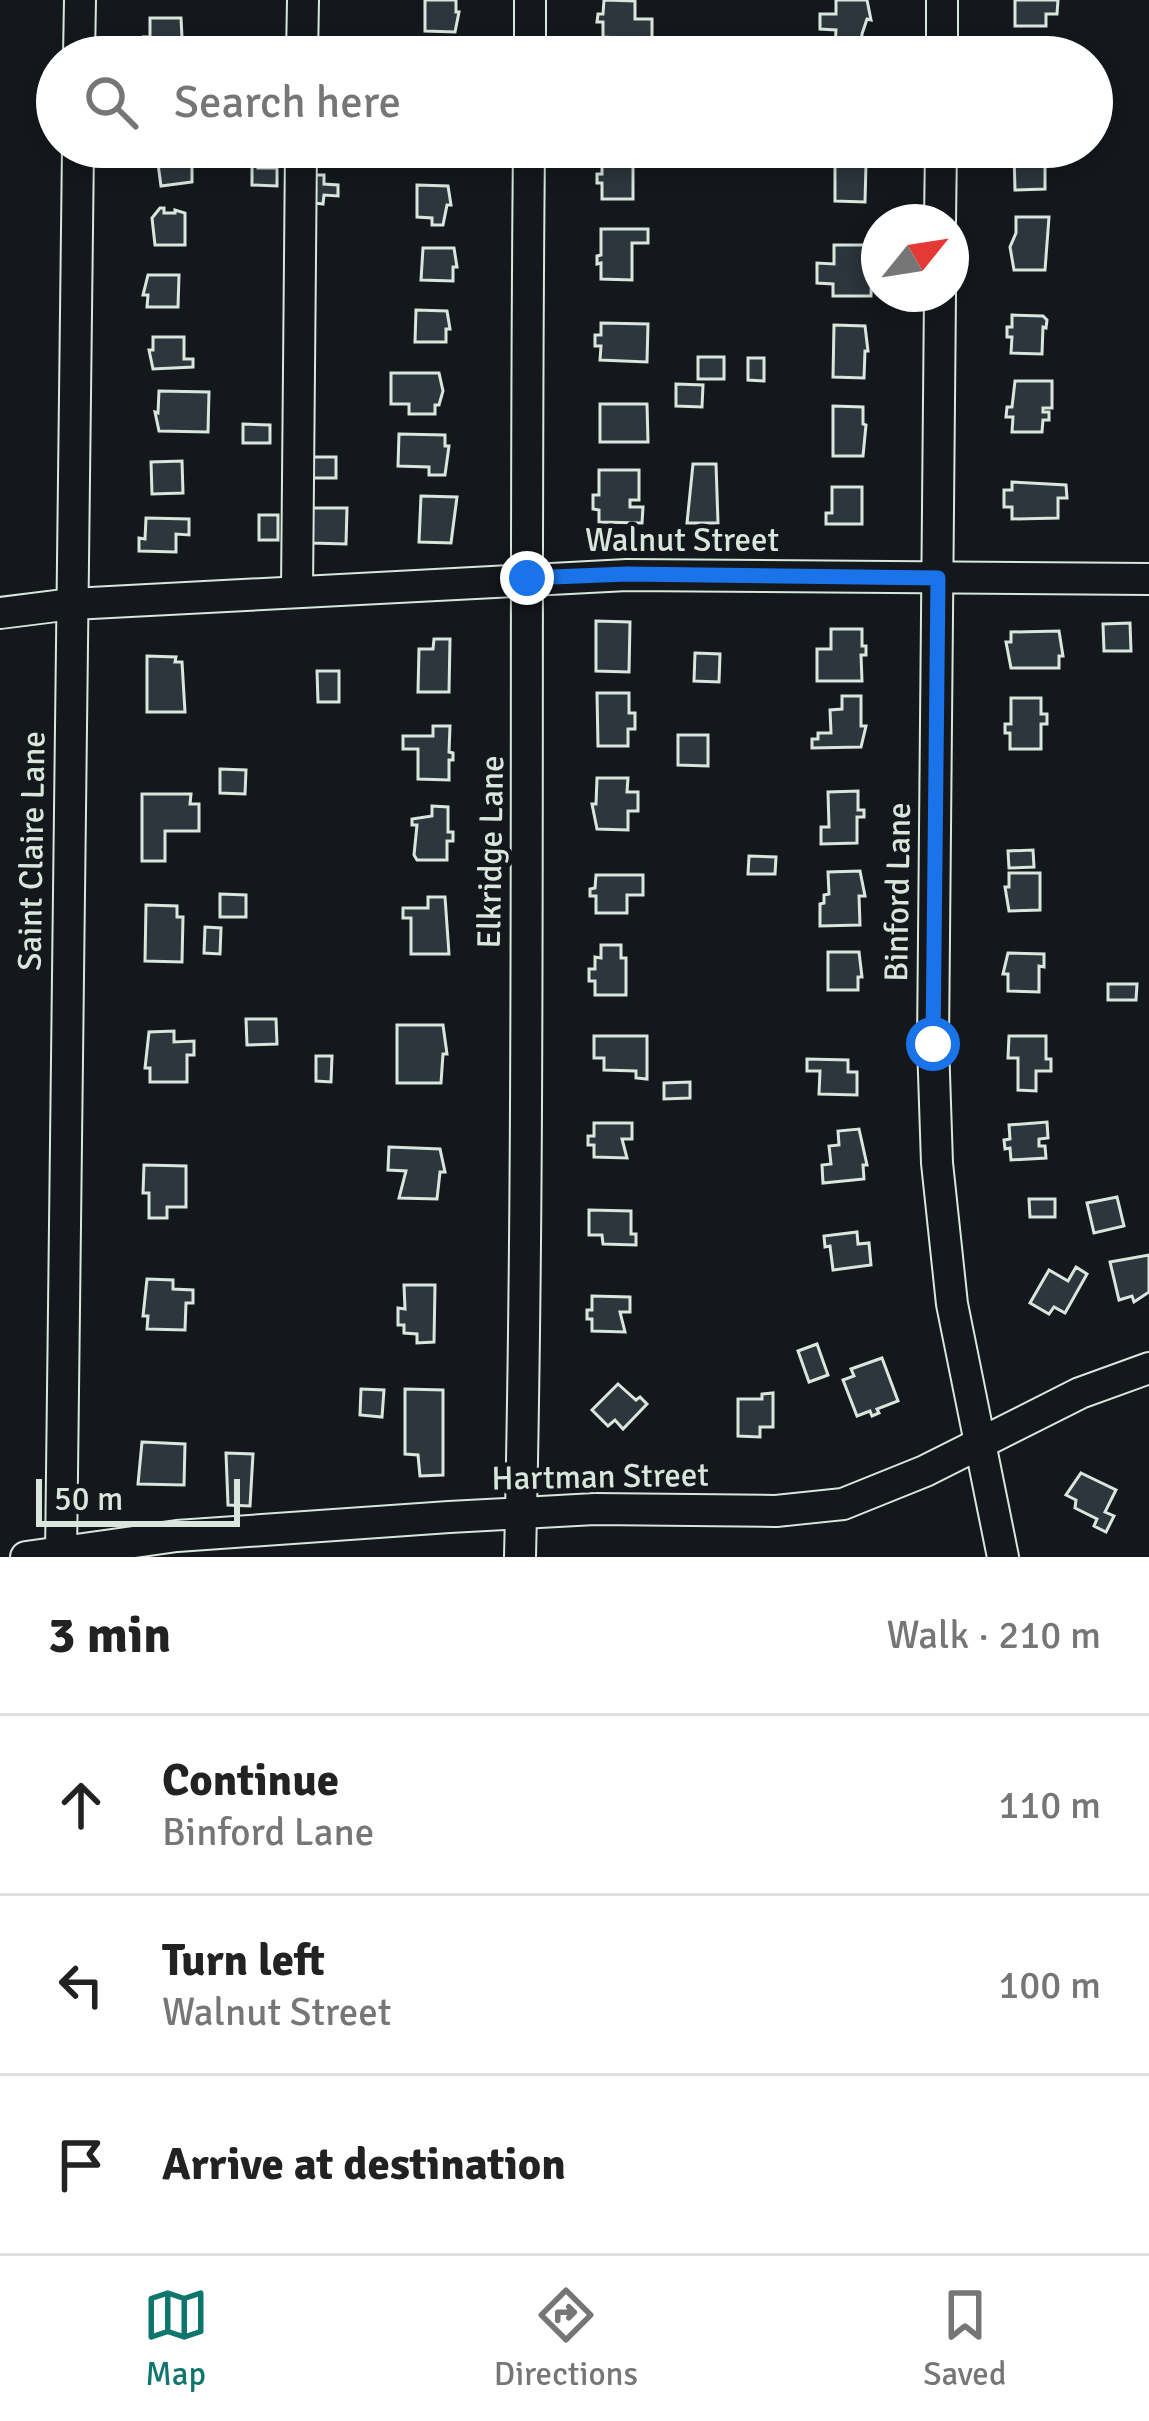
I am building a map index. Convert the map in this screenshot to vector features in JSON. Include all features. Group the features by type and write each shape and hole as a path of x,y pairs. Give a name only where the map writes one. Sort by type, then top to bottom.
{"street":[{"path":"79,36 80,0"},
{"path":"302,36 303,0"},
{"path":"530,0 530,36"},
{"path":"941,36 942,0"},
{"name":"Saint Claire Lane","path":"61,1555 78,168"},
{"path":"297,591 301,168"},
{"name":"Elkridge Lane","path":"520,1557 529,168"},
{"path":"940,204 941,168"},
{"name":"Binford Lane","path":"940,312 933,1021 937,1162 952,1304 1003,1557"},
{"name":"Walnut Street","path":"0,613 72,604 627,574 1149,579"},
{"name":"Hartman Street","path":"26,1557 177,1536 315,1542 521,1514 595,1509 776,1511 843,1504 925,1471 1080,1393 1149,1368"}],"building":[{"path":"425,0 456,0 455,32 425,31"},
{"path":"604,0 635,1 635,19 652,19 652,36 603,36 603,22 597,22 598,14 603,14"},
{"path":"836,0 867,0 871,20 867,19 862,36 836,36 836,30 820,29 820,14 836,14"},
{"path":"1015,0 1058,0 1057,14 1046,14 1046,26 1015,26"},
{"path":"150,18 181,18 182,36 150,36"},
{"path":"159,168 192,168 192,182 161,186"},
{"path":"252,168 277,168 277,186 252,185"},
{"path":"602,168 633,168 633,199 602,199 597,174 602,174"},
{"path":"835,168 866,168 865,202 835,201"},
{"path":"1014,168 1045,168 1045,189 1015,190"},
{"path":"314,175 324,175 324,184 338,185 338,196 324,195 323,204 314,203"},
{"path":"417,185 448,186 451,205 447,205 443,225 417,217"},
{"path":"160,208 164,213 185,213 185,245 155,245 152,218"},
{"path":"1016,217 1049,217 1045,270 1014,270 1010,247"},
{"path":"601,229 648,229 648,243 632,243 632,280 601,279 597,256 601,255"},
{"path":"834,245 861,245 861,296 833,296 833,284 817,283 817,263 834,264"},
{"path":"423,248 454,248 453,281 421,280"},
{"path":"148,275 179,275 178,307 147,307 148,295 143,295"},
{"path":"416,310 447,311 446,342 415,342"},
{"path":"1012,315 1047,320 1042,354 1011,353 1007,327 1012,327"},
{"path":"601,323 648,324 647,362 600,360 601,346 595,346 595,335 601,335"},
{"path":"834,325 865,326 864,378 833,377"},
{"path":"153,337 184,337 184,359 193,359 193,367 153,369 149,350 153,350"},
{"path":"698,357 724,357 724,379 698,379"},
{"path":"748,358 764,358 764,381 748,380"},
{"path":"391,373 439,373 443,391 435,414 409,414 409,404 391,404"},
{"path":"1015,381 1052,381 1052,408 1043,408 1049,420 1043,420 1042,432 1012,432 1013,417 1006,417"},
{"path":"676,384 703,385 702,407 676,406"},
{"path":"159,391 209,392 208,432 159,431 155,412"},
{"path":"600,404 647,404 648,442 600,442"},
{"path":"833,406 863,407 863,456 833,456"},
{"path":"243,424 270,425 270,443 243,443"},
{"path":"399,434 445,435 445,446 449,446 445,475 429,475 429,467 398,466"},
{"path":"310,457 336,457 336,478 310,478"},
{"path":"182,461 183,493 152,494 151,462"},
{"path":"693,464 716,464 718,523 687,523"},
{"path":"599,470 639,470 639,500 630,500 630,507 643,507 642,523 599,522 593,495 599,495"},
{"path":"1012,482 1066,485 1067,498 1058,498 1058,518 1012,519 1012,507 1004,507 1004,490 1012,490"},
{"path":"832,487 862,487 862,524 826,524 826,513 832,513"},
{"path":"421,496 457,497 451,543 419,542"},
{"path":"311,508 347,508 346,544 311,543"},
{"path":"259,515 278,515 278,540 259,540"},
{"path":"146,518 189,519 189,535 176,534 176,552 139,551"},
{"path":"596,621 630,622 629,672 596,671"},
{"path":"1130,623 1131,651 1104,651 1103,624"},
{"path":"831,629 862,629 866,655 861,655 862,681 817,681 817,649 831,649"},
{"path":"1059,631 1063,656 1059,656 1059,668 1011,668 1006,642 1011,642 1011,632"},
{"path":"434,639 450,639 449,692 418,692 419,649 433,649"},
{"path":"695,653 720,654 719,682 694,681"},
{"path":"147,656 176,657 175,662 182,662 185,712 147,712"},
{"path":"317,671 339,671 339,702 318,702"},
{"path":"597,693 629,693 635,729 628,729 628,746 598,746"},
{"path":"842,696 861,696 861,726 866,726 861,747 812,748 818,733 831,733 830,710 842,709"},
{"path":"1011,698 1041,698 1047,724 1041,724 1041,749 1010,749 1005,724 1011,724"},
{"path":"433,726 450,726 453,760 449,760 449,780 418,779 418,749 403,749 403,736 433,736"},
{"path":"678,735 708,735 708,766 678,765"},
{"path":"220,769 246,770 245,794 220,793"},
{"path":"597,778 628,778 627,792 638,792 638,811 628,811 628,830 597,829 592,804 596,804"},
{"path":"858,791 858,810 864,810 864,817 857,817 857,843 821,844 821,827 829,827 828,792"},
{"path":"142,794 191,794 190,804 199,804 199,831 165,831 165,861 142,861"},
{"path":"432,806 448,807 448,832 453,832 453,841 447,841 447,860 417,860 417,825 412,825 412,819 432,816"},
{"path":"1033,850 1034,867 1009,868 1008,851"},
{"path":"749,856 776,857 775,874 748,874"},
{"path":"860,871 865,896 859,896 860,925 820,926 820,904 829,894 828,872"},
{"path":"1009,873 1040,873 1040,910 1009,911 1005,887 1009,887"},
{"path":"596,875 643,875 643,895 627,895 627,913 596,913 596,896 590,896 590,889 595,888"},
{"path":"220,894 246,895 246,917 220,917"},
{"path":"428,897 445,897 449,954 411,954 411,918 403,918 403,908 428,908"},
{"path":"146,905 177,906 177,917 183,917 182,962 145,961"},
{"path":"205,927 221,928 220,954 204,953"},
{"path":"601,945 621,945 621,958 626,958 626,995 595,995 589,969 595,969 595,957 601,958"},
{"path":"828,952 859,952 862,977 858,977 858,990 828,990"},
{"path":"1008,953 1044,954 1039,992 1008,991 1008,974 1003,974"},
{"path":"1108,984 1137,984 1136,1000 1108,1000"},
{"path":"246,1019 276,1019 277,1044 247,1045"},
{"path":"397,1025 443,1025 447,1054 443,1054 441,1083 397,1083"},
{"path":"174,1031 174,1042 194,1041 194,1055 187,1055 187,1082 150,1082 150,1068 145,1068 149,1032"},
{"path":"594,1036 647,1036 647,1079 636,1078 636,1071 604,1070 604,1058 594,1058"},
{"path":"1009,1036 1046,1036 1051,1071 1036,1071 1036,1091 1018,1090 1018,1058 1008,1058"},
{"path":"316,1056 332,1056 331,1082 316,1081"},
{"path":"807,1059 848,1060 848,1072 857,1072 857,1095 819,1094 820,1071 807,1071"},
{"path":"690,1082 690,1098 664,1099 664,1083"},
{"path":"1047,1122 1048,1138 1039,1139 1046,1158 1011,1160 1004,1140 1010,1139 1009,1125"},
{"path":"594,1123 632,1123 632,1139 622,1139 627,1158 594,1157 588,1136 594,1136"},
{"path":"859,1129 867,1165 863,1165 864,1179 823,1183 822,1165 831,1164 829,1146 839,1145 838,1131"},
{"path":"389,1147 440,1149 445,1172 440,1172 437,1199 399,1198 406,1171 388,1170"},
{"path":"144,1165 186,1166 186,1207 167,1207 167,1218 149,1218 149,1193 143,1193"},
{"path":"1117,1197 1124,1226 1094,1233 1087,1203"},
{"path":"1029,1199 1055,1199 1055,1217 1030,1217"},
{"path":"589,1210 631,1211 636,1245 603,1244 602,1235 589,1235"},
{"path":"857,1232 858,1244 869,1243 871,1265 833,1270 824,1236"},
{"path":"1149,1255 1149,1292 1134,1302 1132,1296 1119,1300 1110,1262"},
{"path":"1076,1267 1087,1274 1065,1313 1054,1307 1049,1314 1030,1303 1049,1270 1068,1281"},
{"path":"147,1279 173,1280 173,1289 193,1290 193,1303 186,1303 185,1330 147,1329 148,1316 143,1316"},
{"path":"404,1285 435,1285 434,1342 417,1343 417,1334 404,1333 404,1325 398,1325 398,1308 405,1309"},
{"path":"592,1296 630,1297 630,1312 620,1312 625,1332 592,1331 587,1310 592,1310"},
{"path":"817,1344 828,1375 809,1382 798,1351"},
{"path":"882,1358 898,1401 872,1416 870,1411 857,1416 843,1380 854,1376 851,1369"},
{"path":"618,1384 647,1404 623,1429 615,1420 608,1426 592,1410"},
{"path":"361,1389 384,1390 382,1417 360,1415"},
{"path":"405,1389 443,1390 443,1475 420,1476 418,1455 405,1454"},
{"path":"773,1393 773,1427 760,1427 760,1437 738,1436 738,1399 762,1399 762,1394"},
{"path":"142,1442 185,1444 184,1485 138,1484"},
{"path":"226,1453 253,1454 250,1506 228,1505"},
{"path":"1081,1473 1116,1490 1105,1512 1114,1516 1106,1532 1094,1526 1097,1519 1075,1508 1076,1500 1066,1495"}],"route":[{"path":"527,578 627,574 938,578 933,1044"}]}
